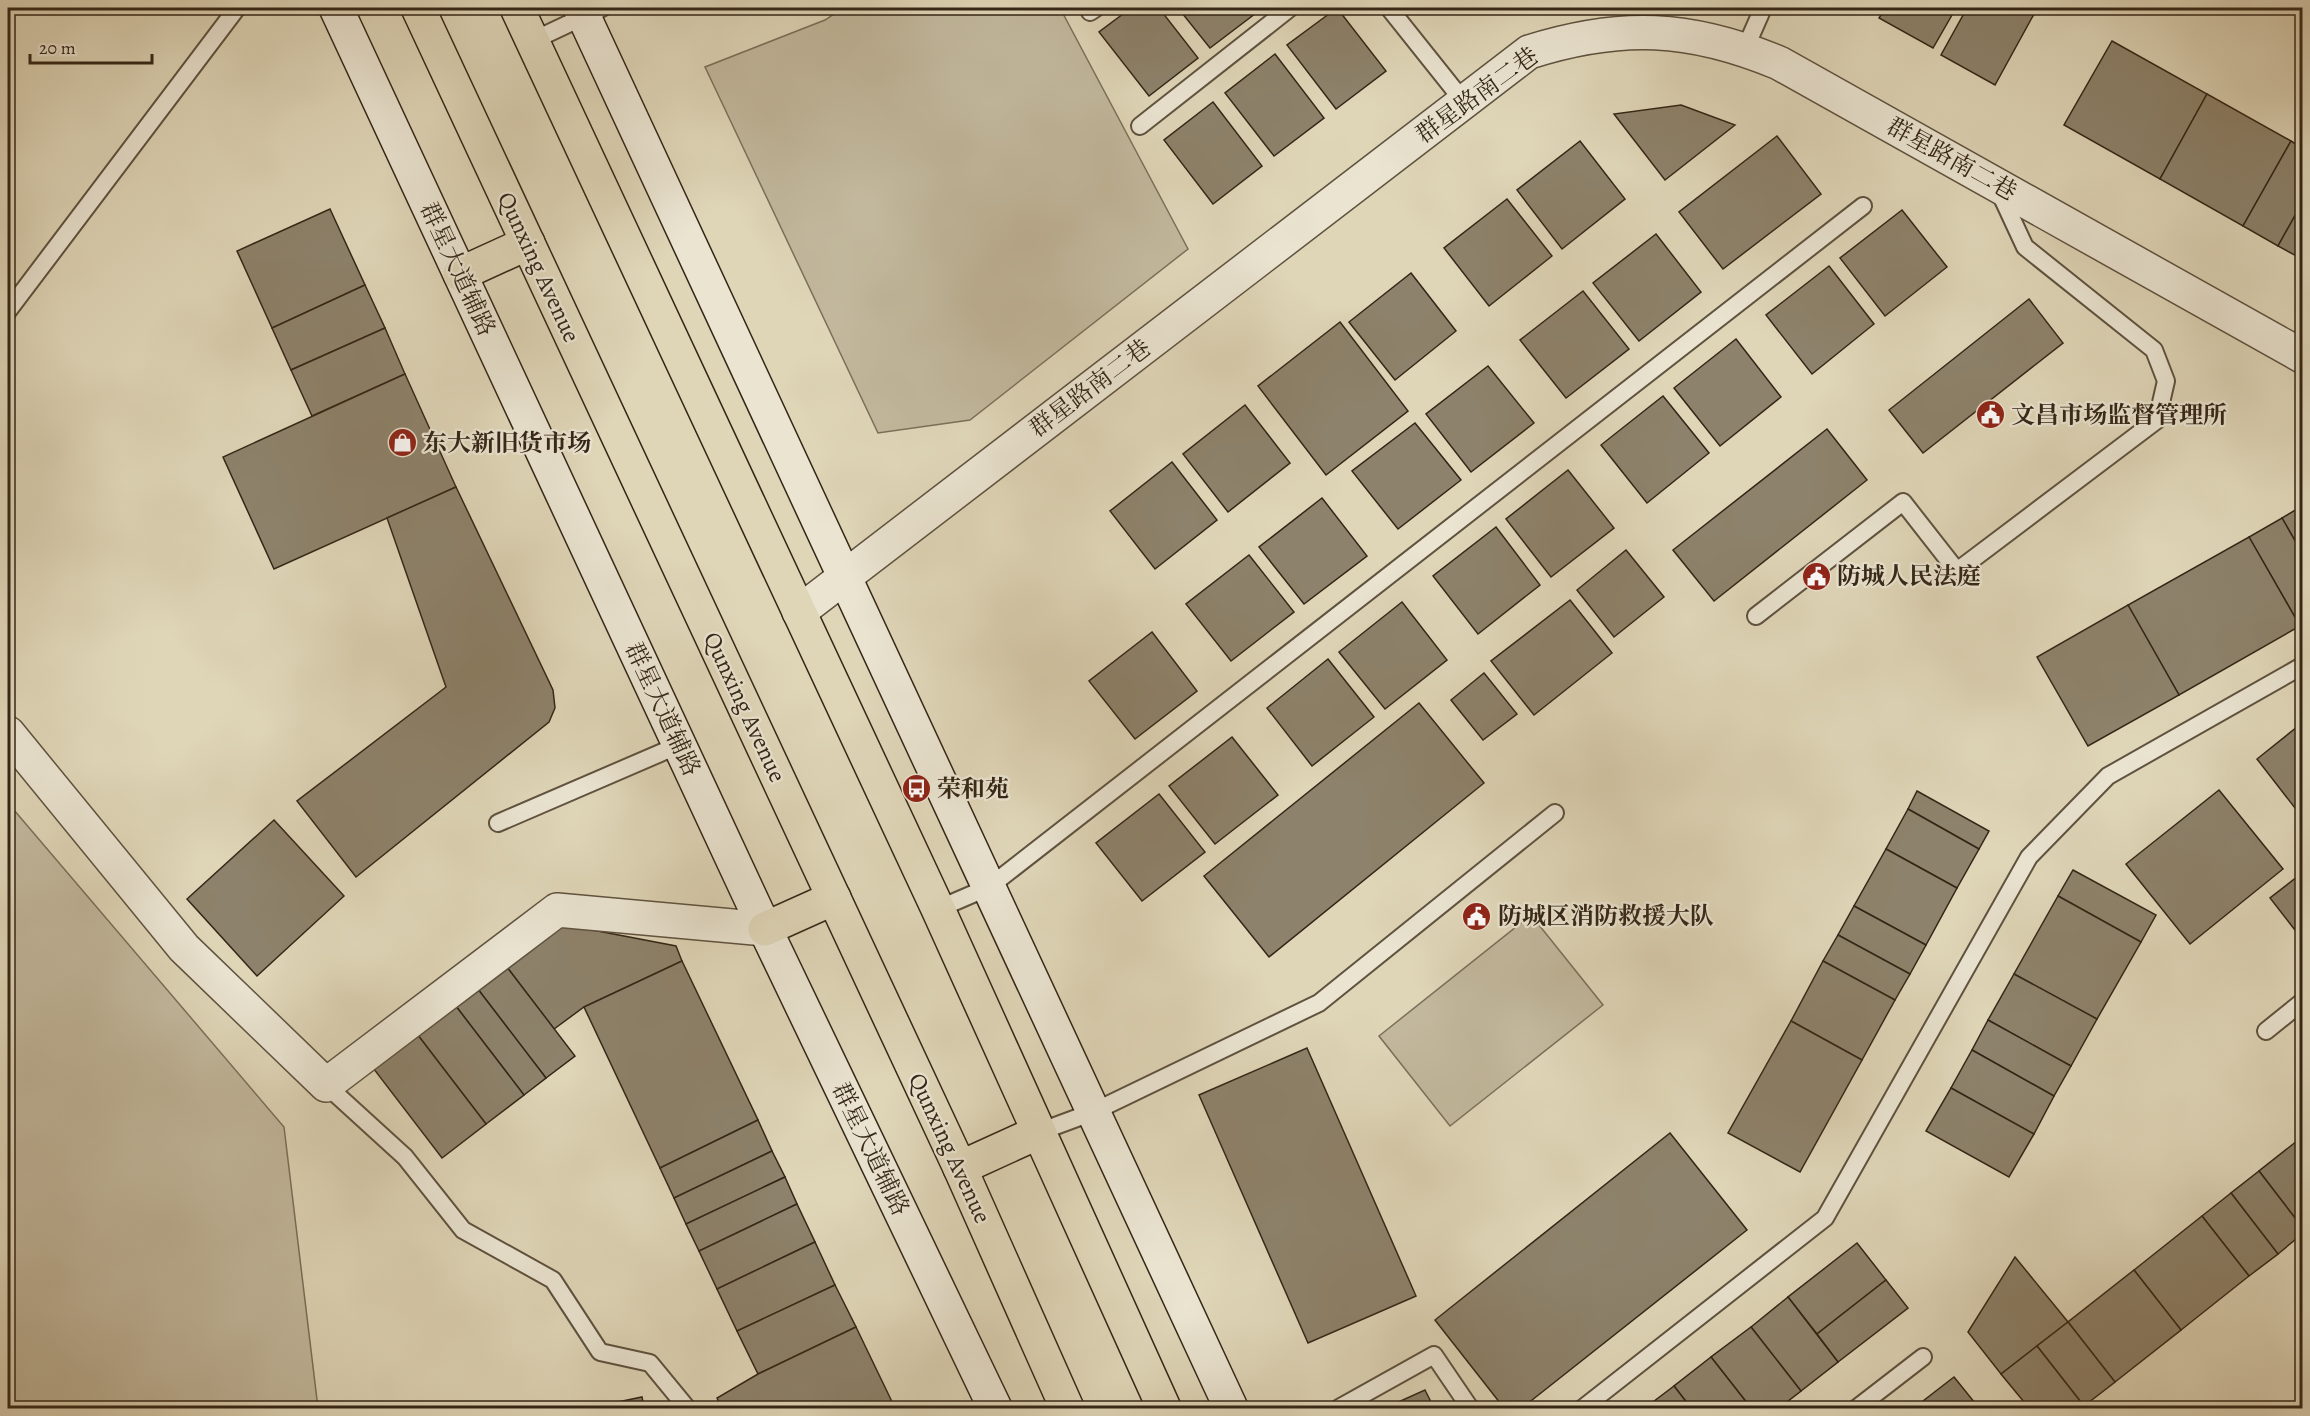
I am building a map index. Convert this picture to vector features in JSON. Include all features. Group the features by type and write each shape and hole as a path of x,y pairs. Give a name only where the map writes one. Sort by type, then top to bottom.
{"highway":[{"name":"Qunxing Avenue","path":"418,8 960,1168 1067,1408"},
{"path":"517,8 938,909 1164,1408"},
{"path":"460,274 528,243"},
{"path":"765,929 834,898"},
{"path":"960,1168 1039,1132"}],"street":[{"name":"群星大道辅路","path":"336,8 765,929 995,1408"},
{"path":"588,10 844,577 1231,1408"},
{"name":"群星路南二巷","path":"799,612 1529,52 1581,38 1635,32 1672,33 1709,39 1745,49 1779,63 2302,356"},
{"path":"8,733 184,948 326,1085 557,910 765,929"}],"lane":[{"path":"8,311 237,8"},
{"path":"1140,126 1290,8"},
{"path":"1389,8 1464,102"},
{"path":"1745,49 1763,8"},
{"path":"532,41 588,10"},
{"path":"1756,616 1903,502 1957,571 2157,420 2166,381 2154,350 2025,247 1996,184"},
{"path":"938,909 989,887 1863,206"},
{"path":"1583,1408 1825,1218 2029,857 2108,776 2302,666"},
{"path":"498,823 679,745"},
{"path":"1039,1132 1093,1112 1319,1003 1555,813"},
{"path":"2266,1031 2302,1002"},
{"path":"326,1085 405,1157 463,1230 553,1280 600,1352 650,1363 687,1408"},
{"path":"1339,1408 1434,1355 1470,1408"},
{"path":"1857,1408 1923,1357"}],"shaded area":[{"path":"843,8 1060,8 1188,249 970,420 878,433 705,67 825,20"},
{"path":"8,803 284,1127 318,1408 8,1408"},
{"path":"1531,915 1603,1005 1450,1126 1379,1036"}],"building":[{"path":"1131,8 1159,8 1198,58 1149,96 1099,32"},
{"path":"1178,8 1257,8 1260,10 1210,48"},
{"path":"1337,8 1386,71 1336,109 1287,45"},
{"path":"1885,8 1956,8 1933,48 1879,18"},
{"path":"1967,8 2022,8 2034,14 1995,85 1941,55"},
{"path":"2112,41 2207,94 2160,179 2064,125"},
{"path":"1275,54 1324,118 1274,156 1225,93"},
{"path":"2207,94 2291,141 2243,226 2160,179"},
{"path":"1213,102 1262,166 1213,204 1164,140"},
{"path":"1681,105 1735,125 1665,180 1614,114"},
{"path":"1777,136 1821,194 1723,269 1679,212"},
{"path":"1580,141 1625,199 1562,249 1517,190"},
{"path":"2291,141 2302,148 2302,203 2278,246 2243,226"},
{"path":"1507,199 1552,256 1489,306 1444,248"},
{"path":"2302,203 2302,259 2278,246"},
{"path":"330,209 365,285 272,328 237,251"},
{"path":"1902,210 1947,267 1885,316 1840,258"},
{"path":"1656,234 1701,292 1639,341 1593,283"},
{"path":"1829,266 1874,324 1812,374 1766,315"},
{"path":"1411,273 1456,331 1395,380 1349,322"},
{"path":"365,285 385,328 291,370 272,328"},
{"path":"1583,291 1629,349 1566,398 1520,340"},
{"path":"2029,299 2063,343 1923,453 1889,410"},
{"path":"1340,322 1408,411 1326,475 1258,386"},
{"path":"385,328 405,374 312,416 291,370"},
{"path":"1736,339 1781,397 1720,446 1674,388"},
{"path":"1488,366 1534,423 1471,472 1426,414"},
{"path":"405,374 456,487 274,569 223,457"},
{"path":"1663,396 1709,453 1647,503 1601,445"},
{"path":"1245,405 1290,463 1228,512 1183,454"},
{"path":"1415,423 1461,480 1398,529 1352,471"},
{"path":"1827,429 1867,480 1714,601 1673,550"},
{"path":"1172,462 1217,520 1155,569 1110,511"},
{"path":"1568,470 1614,528 1551,577 1506,519"},
{"path":"456,487 553,690 555,708 549,722 356,877 297,801 446,687 387,518"},
{"path":"1322,498 1367,556 1304,604 1259,547"},
{"path":"2302,506 2302,553 2282,518"},
{"path":"2282,518 2302,553 2302,625 2300,626 2249,537"},
{"path":"1496,527 1540,585 1478,634 1433,576"},
{"path":"2249,537 2300,626 2179,695 2128,605"},
{"path":"1626,550 1664,597 1614,637 1577,590"},
{"path":"1249,555 1294,612 1231,661 1186,604"},
{"path":"1570,600 1612,653 1534,715 1491,661"},
{"path":"1402,602 1447,660 1385,709 1339,652"},
{"path":"2128,605 2179,695 2088,746 2037,657"},
{"path":"1152,632 1197,691 1135,739 1089,681"},
{"path":"1328,659 1374,717 1312,766 1267,708"},
{"path":"1484,673 1517,714 1483,740 1451,700"},
{"path":"1419,703 1484,783 1269,957 1204,876"},
{"path":"2302,723 2302,817 2257,759"},
{"path":"1232,737 1278,795 1215,844 1169,786"},
{"path":"2219,790 2283,869 2190,944 2126,864"},
{"path":"1917,791 1989,831 1979,849 1908,809"},
{"path":"1159,794 1205,852 1142,901 1096,843"},
{"path":"1908,809 1979,849 1957,888 1886,849"},
{"path":"274,820 344,896 257,976 187,899"},
{"path":"1886,849 1957,888 1926,945 1854,906"},
{"path":"2073,870 2156,915 2141,942 2058,896"},
{"path":"2302,873 2302,939 2270,898"},
{"path":"2058,896 2141,942 2097,1019 2014,974"},
{"path":"1854,906 1926,945 1910,974 1838,935"},
{"path":"556,923 676,946 682,961 584,1007 554,1029 503,962"},
{"path":"1838,935 1910,974 1895,1000 1823,961"},
{"path":"682,961 758,1120 660,1168 584,1007"},
{"path":"1823,961 1895,1000 1862,1060 1791,1021"},
{"path":"503,962 575,1056 546,1078 474,984"},
{"path":"2014,974 2097,1019 2071,1066 1988,1020"},
{"path":"474,984 546,1078 524,1095 452,1001"},
{"path":"452,1001 524,1095 486,1124 414,1030"},
{"path":"1988,1020 2071,1066 2054,1096 1972,1050"},
{"path":"1791,1021 1862,1060 1800,1172 1728,1133"},
{"path":"414,1030 486,1124 442,1158 370,1064"},
{"path":"1307,1048 1416,1296 1308,1343 1199,1095"},
{"path":"1972,1050 2054,1096 2034,1134 1951,1088"},
{"path":"1951,1088 2034,1134 2009,1177 1926,1131"},
{"path":"758,1120 772,1151 674,1198 660,1168"},
{"path":"1670,1133 1747,1230 1522,1408 1504,1408 1435,1320"},
{"path":"2302,1137 2302,1227 2259,1171"},
{"path":"772,1151 785,1177 686,1224 674,1198"},
{"path":"2259,1171 2302,1227 2302,1234 2278,1254 2231,1193"},
{"path":"785,1177 797,1204 699,1251 686,1224"},
{"path":"2231,1193 2278,1254 2249,1276 2202,1216"},
{"path":"797,1204 815,1242 717,1289 699,1251"},
{"path":"2202,1216 2249,1276 2181,1330 2134,1270"},
{"path":"815,1242 835,1285 737,1331 717,1289"},
{"path":"1857,1243 1886,1280 1817,1334 1788,1297"},
{"path":"2015,1257 2068,1322 2001,1374 1968,1332"},
{"path":"2134,1270 2181,1330 2115,1382 2068,1322"},
{"path":"1886,1280 1908,1308 1838,1362 1817,1334"},
{"path":"835,1285 856,1327 758,1374 737,1331"},
{"path":"1788,1297 1838,1362 1801,1391 1751,1327"},
{"path":"2068,1322 2115,1382 2084,1406 2037,1346"},
{"path":"856,1327 895,1408 722,1408 717,1398 758,1374"},
{"path":"1751,1327 1801,1391 1779,1408 1751,1408 1711,1357"},
{"path":"2037,1346 2084,1406 2080,1408 2029,1408 2001,1374"},
{"path":"1711,1357 1751,1408 1691,1408 1674,1386"},
{"path":"1954,1377 1979,1408 1914,1408"},
{"path":"1674,1386 1691,1408 1645,1408"},
{"path":"1425,1390 1434,1408 1385,1408"},
{"path":"642,1397 644,1408 589,1408"}],"place":[{"name":"文昌市场监督管理所","path":"1990,415"},
{"name":"东大新旧货市场","path":"402,443"},
{"name":"防城人民法庭","path":"1816,576"},
{"name":"荣和苑","path":"916,789"},
{"name":"防城区消防救援大队","path":"1477,916"}]}
